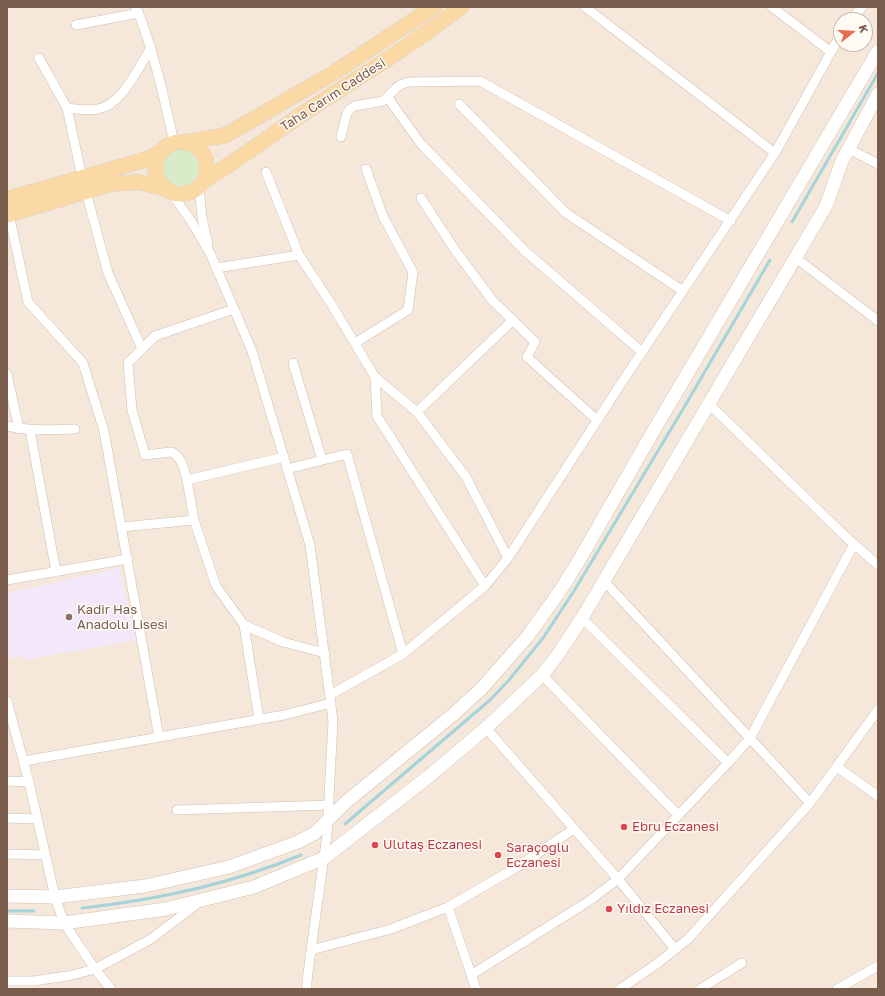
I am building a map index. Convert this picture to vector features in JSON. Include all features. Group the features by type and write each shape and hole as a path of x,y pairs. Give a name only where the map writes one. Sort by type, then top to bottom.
{"main road":[{"name":"Taha Carım Caddesi","path":"180,142 226,135 332,74 434,7"},
{"name":"Taha Carım Caddesi","path":"201,184 306,112 415,41 461,7"},
{"path":"7,896 55,897 145,886 229,867 298,842 315,833 346,802 468,701 512,655 540,619 578,562 658,423 878,51"},
{"path":"7,921 64,923 166,909 254,887 324,858 428,777 486,728 542,675 557,656 605,582 796,258 826,206 842,161 878,94"},
{"path":"7,199 84,185 138,182 182,194 194,190 201,184 207,170 205,157 197,148 180,142 168,145 159,154 84,185 8,214"},
{"path":"159,154 155,166 157,178 168,190"}],"street":[{"path":"585,7 775,153"},
{"path":"772,7 831,52"},
{"path":"76,25 138,10 180,142"},
{"path":"67,108 96,110 106,107 114,102 122,95 151,48"},
{"path":"24,761 284,715 330,699 403,654 485,586 508,558 597,420 731,221 775,153 833,48"},
{"path":"39,58 67,108 84,185 108,272 142,349"},
{"path":"341,137 347,113 350,109 355,106 384,101 396,88 402,84 409,82 480,81 731,221"},
{"path":"388,98 421,144 525,251 642,352"},
{"path":"459,104 566,213 683,291"},
{"path":"849,149 878,164"},
{"path":"355,343 408,310 413,272 383,216 366,169"},
{"path":"266,172 299,255 375,377 417,412 466,478 508,558"},
{"path":"201,184 202,218 210,253"},
{"path":"168,190 191,221 210,253 252,352 310,545 333,721 328,820 307,989"},
{"path":"421,198 492,300 535,342 527,357 597,420"},
{"path":"8,214 28,302 83,363 104,431 159,737"},
{"path":"216,268 299,255"},
{"path":"796,258 878,321"},
{"path":"234,309 155,336 128,363 132,410 145,455 171,452 180,458 187,480 194,520 216,586 244,625 259,719"},
{"path":"417,412 513,320"},
{"path":"293,363 322,460"},
{"path":"7,374 19,429"},
{"path":"375,377 377,416 485,586"},
{"path":"709,404 854,544 878,565"},
{"path":"7,426 30,430 75,429"},
{"path":"30,430 56,572"},
{"path":"288,469 347,454 403,654"},
{"path":"187,480 284,458"},
{"path":"122,526 194,520"},
{"path":"471,975 589,902 618,879 728,763 750,738 854,544"},
{"path":"7,580 128,559"},
{"path":"605,582 810,803"},
{"path":"582,618 728,763"},
{"path":"244,625 283,642 325,654"},
{"path":"542,675 678,815"},
{"path":"7,701 24,761 55,897 64,923 95,969 111,989"},
{"path":"620,989 688,939 810,803 878,710"},
{"path":"486,728 618,879 675,949"},
{"path":"837,767 878,796"},
{"path":"7,781 29,782"},
{"path":"177,810 329,805"},
{"path":"7,818 37,819"},
{"path":"311,950 391,928 448,908 517,867 574,828"},
{"path":"7,854 45,855"},
{"path":"7,981 34,985 95,969 152,940 202,900"},
{"path":"448,908 476,989"},
{"path":"701,989 742,963"},
{"path":"837,989 878,966"}],"shaded area":[{"path":"7,7 878,7 878,989 7,989"},
{"name":"Kadir Has Anadolu Lisesi","path":"119,568 137,640 24,660 22,656 7,659 7,593"}],"green space":[{"path":"177,149 185,149 192,152 197,157 200,168 197,179 192,184 185,187 177,187 170,184 165,179 162,172 162,164 165,157 170,152"}],"waterway":[{"path":"792,222 878,73"},
{"path":"345,824 490,700 509,680 543,638 574,591 770,260"},
{"path":"82,908 110,905 193,889 248,874 301,855"},
{"path":"7,911 34,911"}],"place":[{"name":"Kadir Has Anadolu Lisesi","path":"69,617"},
{"name":"Ebru Eczanesi","path":"624,827"},
{"name":"Ulutaş Eczanesi","path":"375,845"},
{"name":"Saraçoğlu Eczanesi","path":"498,855"},
{"name":"Yıldız Eczanesi","path":"609,909"}]}
